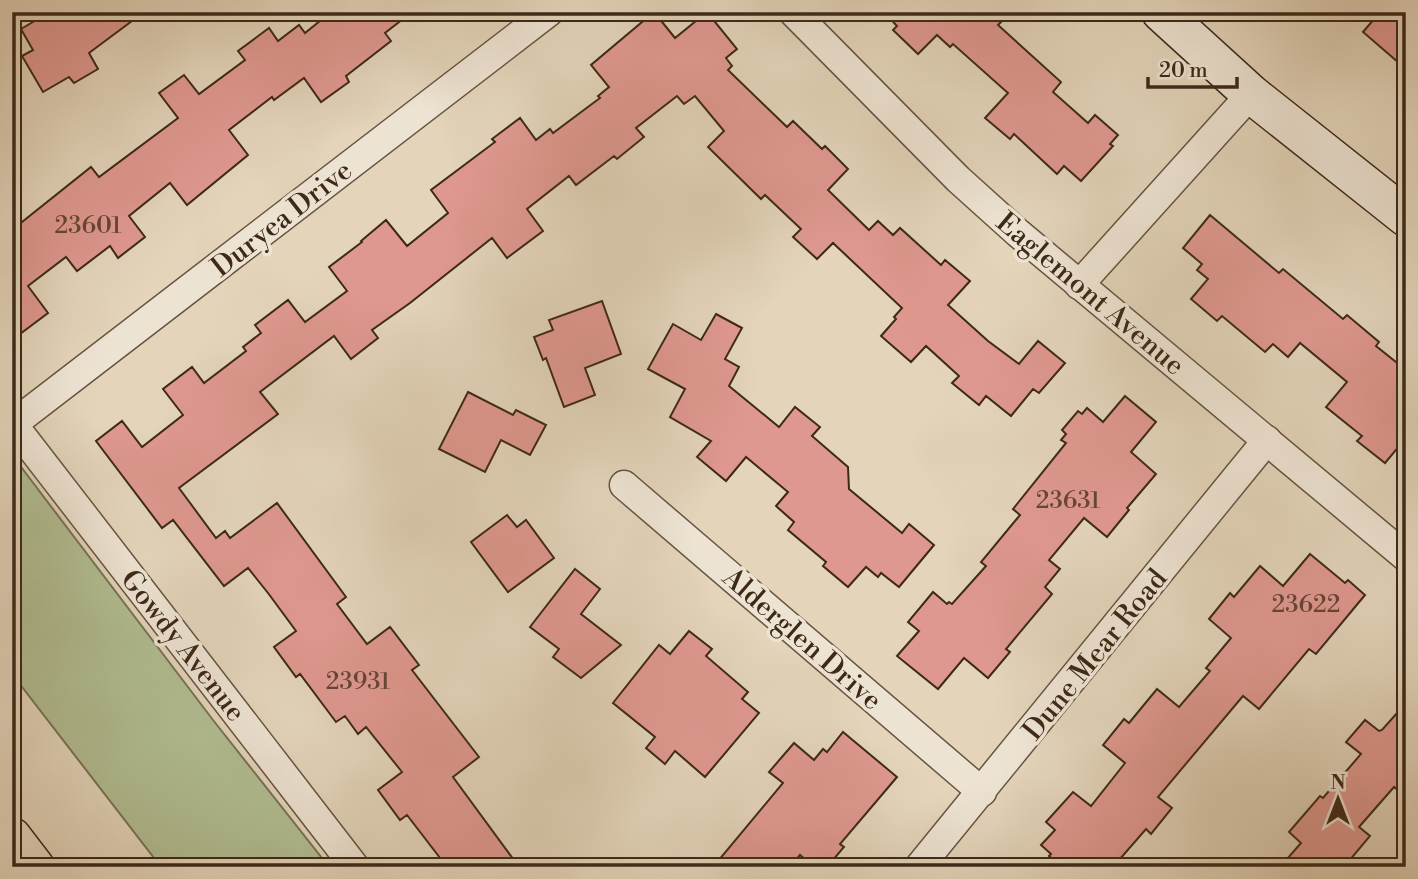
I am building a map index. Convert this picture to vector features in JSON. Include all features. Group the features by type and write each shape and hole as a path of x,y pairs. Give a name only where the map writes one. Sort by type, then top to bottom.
{"highway":[{"path":"12,837 36,867"}],"main road":[{"path":"1161,12 1251,94 1406,217"}],"street":[{"name":"Duryea Drive","path":"13,424 549,12"},
{"name":"Eaglemont Avenue","path":"793,12 958,179 1079,285 1406,556"},
{"path":"1079,285 1251,94"},
{"name":"Gowdy Avenue","path":"13,424 355,867"},
{"name":"Dune Mear Road","path":"919,867 1267,440"},
{"name":"Alderglen Drive","path":"624,485 982,792"}],"green space":[{"path":"12,455 213,720 329,867 161,867 12,674"}],"building":[{"path":"50,12 144,12 89,53 98,69 74,83 69,77 43,92 22,56 33,50 21,29"},
{"path":"331,12 412,12 385,33 391,41 346,76 349,82 321,102 304,78 274,100 272,97 229,130 248,155 187,205 170,183 129,216 145,237 118,258 110,246 77,271 66,257 28,286 48,313 12,340 12,230 91,167 99,177 178,118 159,93 184,75 199,94 245,60 238,51 269,28 278,41 299,25 305,33"},
{"path":"654,12 675,38 707,12 737,49 726,58 732,66 728,70 787,127 793,121 822,149 825,146 848,169 828,190 869,230 878,221 893,235 900,228 941,265 945,260 970,281 948,305 988,341 1019,364 1038,341 1065,363 1039,393 1033,389 1011,416 986,396 979,405 952,383 959,376 926,346 911,362 881,336 902,308 833,243 817,259 793,237 801,229 765,195 761,199 708,147 724,131 695,96 684,104 677,96 636,128 644,137 617,159 614,156 576,185 569,176 527,209 543,231 507,258 492,238 372,330 378,338 351,359 334,336 260,392 278,414 179,488 216,538 225,531 230,538 277,503 346,597 337,604 367,644 390,627 419,665 412,670 479,757 453,777 519,867 447,867 407,815 400,820 378,790 402,772 366,727 358,734 345,716 336,722 300,674 296,677 274,647 296,631 248,568 224,586 173,520 162,528 96,441 122,421 142,447 183,415 163,389 192,367 204,383 246,351 243,347 261,333 255,325 288,300 305,322 347,291 329,267 386,220 407,246 448,213 431,190 495,142 492,139 520,118 536,140 550,129 553,133 600,98 598,96 609,87 591,65"},
{"path":"884,12 1011,12 998,25 1061,82 1053,92 1088,123 1095,115 1118,135 1110,144 1113,146 1081,181 1064,166 1057,174 1014,134 1010,139 985,118 1008,93 953,44 950,47 937,35 918,54 893,30 897,26"},
{"path":"1380,12 1406,12 1406,69 1363,32"},
{"path":"1210,215 1279,273 1283,269 1343,319 1347,315 1379,342 1376,346 1406,370 1406,438 1385,463 1357,441 1362,436 1326,407 1347,382 1300,343 1288,357 1273,344 1265,352 1222,316 1217,321 1191,299 1208,279 1197,270 1202,264 1183,248"},
{"path":"602,301 621,354 585,368 595,395 564,407 546,358 543,360 534,337 553,330 549,320"},
{"path":"716,314 742,328 725,359 739,367 729,386 779,427 795,407 820,427 812,436 848,467 849,489 902,533 909,524 934,545 899,587 881,573 878,577 866,567 848,587 823,566 826,562 788,530 794,522 776,506 788,492 746,457 726,481 697,457 711,441 670,417 685,389 648,369 673,324 701,340"},
{"path":"468,392 513,415 516,410 546,425 530,455 501,440 485,472 439,449"},
{"path":"1125,396 1156,422 1131,452 1156,474 1107,537 1084,518 1049,560 1060,569 1045,587 1052,594 1006,649 1010,652 988,678 964,658 938,689 897,656 919,631 908,622 933,592 947,604 952,604 986,566 981,562 1020,515 1013,509 1066,443 1061,440 1066,434 1062,430 1078,411 1082,414 1087,408 1103,422"},
{"path":"507,515 517,527 526,520 554,558 508,592 471,542"},
{"path":"1310,554 1345,583 1348,580 1365,595 1316,654 1309,649 1259,709 1243,696 1158,797 1172,808 1151,834 1146,829 1113,867 1062,867 1041,845 1055,830 1046,822 1073,792 1091,806 1125,763 1103,745 1124,719 1129,723 1157,689 1179,707 1210,671 1206,668 1231,638 1209,619 1230,593 1234,597 1260,566 1283,586"},
{"path":"575,569 600,589 581,614 621,645 581,678 553,657 559,649 530,627"},
{"path":"689,631 712,649 706,656 748,692 742,699 759,713 705,777 675,751 665,764 646,748 655,737 613,703 659,645 670,654"},
{"path":"1406,703 1406,797 1394,787 1359,827 1370,836 1344,867 1280,867 1301,843 1289,832 1361,754 1346,742 1365,720 1379,731 1382,730"},
{"path":"843,732 897,777 840,844 844,847 827,867 814,867 800,855 790,867 713,867 783,783 769,772 794,743 814,760 823,749 827,752"}]}
